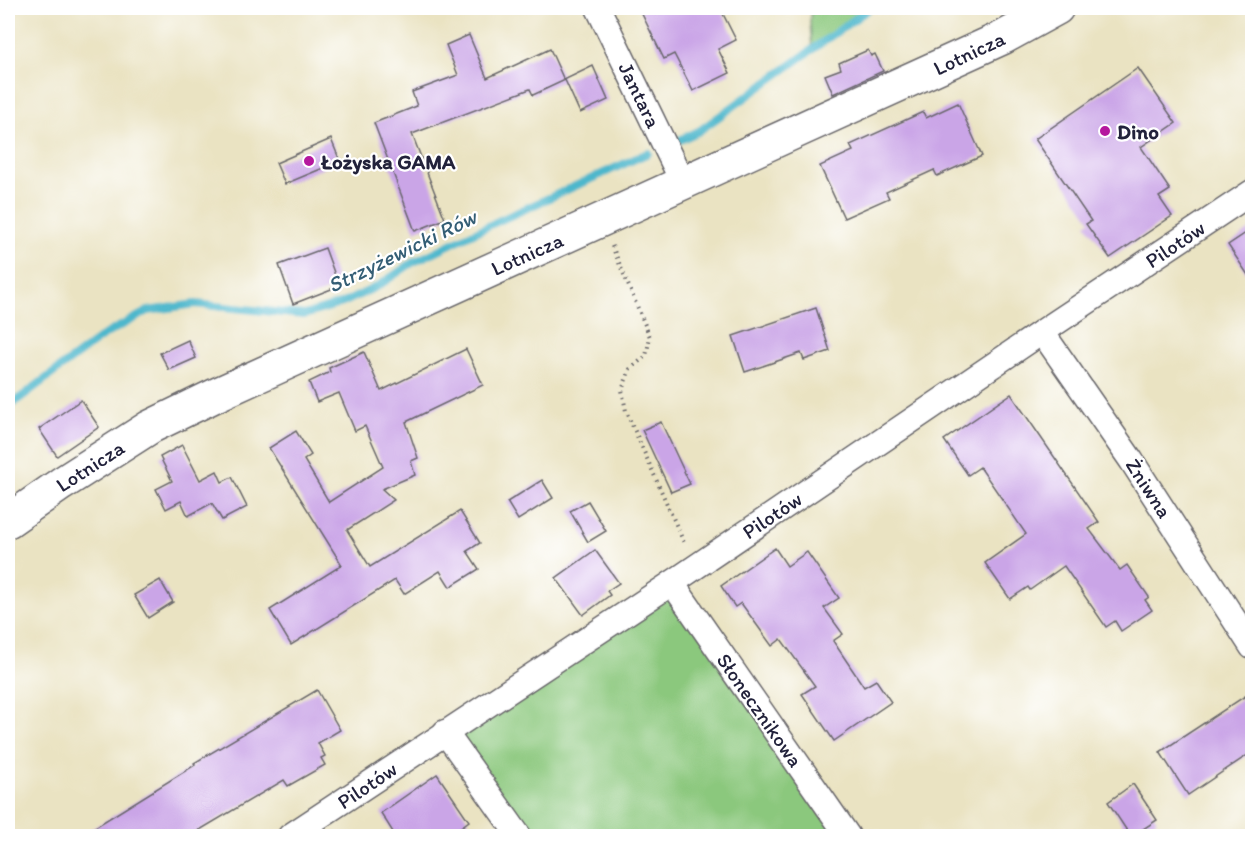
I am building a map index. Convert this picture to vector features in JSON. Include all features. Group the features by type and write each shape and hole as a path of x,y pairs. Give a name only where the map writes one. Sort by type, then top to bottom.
{"street":[{"name":"Jantara","path":"598,8 683,183"},
{"name":"Lotnicza","path":"8,521 61,484 150,428 218,394 1004,37 1058,8"},
{"name":"Pilotów","path":"290,837 1252,192"},
{"name":"Żniwna","path":"1042,332 1131,460 1252,647"},
{"name":"Słonecznikowa","path":"672,583 848,837"},
{"path":"445,732 519,837"}],"path":[{"path":"602,220 650,337 646,356 630,369 621,390 626,411 695,567"}],"green space":[{"path":"811,8 870,8 812,49"},
{"path":"672,583 848,836 519,836 445,732"}],"building":[{"path":"639,8 720,8 736,40 718,49 730,73 693,91 674,54 664,59"},
{"path":"469,35 487,78 550,49 564,80 593,66 608,100 580,113 565,80 533,95 530,89 412,134 445,219 415,231 374,123 417,106 412,92 458,75 446,45"},
{"path":"868,50 871,56 875,54 883,71 833,94 825,75 841,69 839,63"},
{"path":"1138,68 1176,123 1141,147 1170,190 1159,197 1172,216 1110,258 1086,224 1091,221 1035,139"},
{"path":"958,103 982,156 937,176 934,170 886,192 889,198 844,218 820,166 853,151 850,145 923,112 926,118"},
{"path":"331,139 340,161 285,184 276,163"},
{"path":"1252,229 1252,281 1228,245"},
{"path":"325,248 339,286 293,304 279,265"},
{"path":"816,308 830,351 804,360 801,353 745,372 733,336"},
{"path":"188,340 196,358 169,370 160,353"},
{"path":"466,349 483,385 406,422 418,458 411,461 415,475 382,489 394,500 347,530 370,567 460,511 480,543 467,551 479,569 450,587 440,571 404,594 395,580 291,645 270,610 342,565 269,448 296,431 311,455 304,460 329,502 383,467 365,426 355,431 339,393 317,402 309,382 330,372 329,368 364,352 381,391"},
{"path":"1011,394 1099,522 1089,529 1120,570 1127,565 1149,597 1145,600 1152,610 1121,631 1115,621 1106,627 1064,566 1030,590 1028,587 1010,599 985,563 1026,534 980,467 968,475 944,440"},
{"path":"81,400 99,427 57,456 39,429"},
{"path":"661,422 690,484 671,492 642,430"},
{"path":"182,445 200,480 217,471 222,482 232,477 247,507 222,520 212,503 188,516 181,501 166,509 156,489 172,481 160,457"},
{"path":"542,480 553,498 518,520 507,502"},
{"path":"588,501 606,531 588,542 570,511"},
{"path":"775,548 787,566 807,552 839,598 824,608 843,634 833,641 864,687 876,680 891,702 834,741 802,694 815,686 781,639 772,646 741,603 735,607 721,586"},
{"path":"595,550 619,583 607,591 610,595 583,615 556,578"},
{"path":"160,580 173,602 148,618 134,595"},
{"path":"317,690 340,730 318,743 325,756 321,758 325,765 288,786 284,780 188,837 79,837 195,765 194,763"},
{"path":"1245,696 1252,708 1252,752 1188,795 1160,752"},
{"path":"437,774 469,821 447,837 396,837 381,813"},
{"path":"1133,784 1157,820 1131,837 1108,802"}],"waterway":[{"name":"Strzyżewicki Rów","path":"671,144 699,131 870,8"},
{"name":"Strzyżewicki Rów","path":"8,407 104,335 148,311 195,304 304,315 343,303 378,286 412,263 648,153"}],"place":[{"name":"Dino","path":"1105,131"},
{"name":"Łożyska GAMA","path":"309,161"}]}
